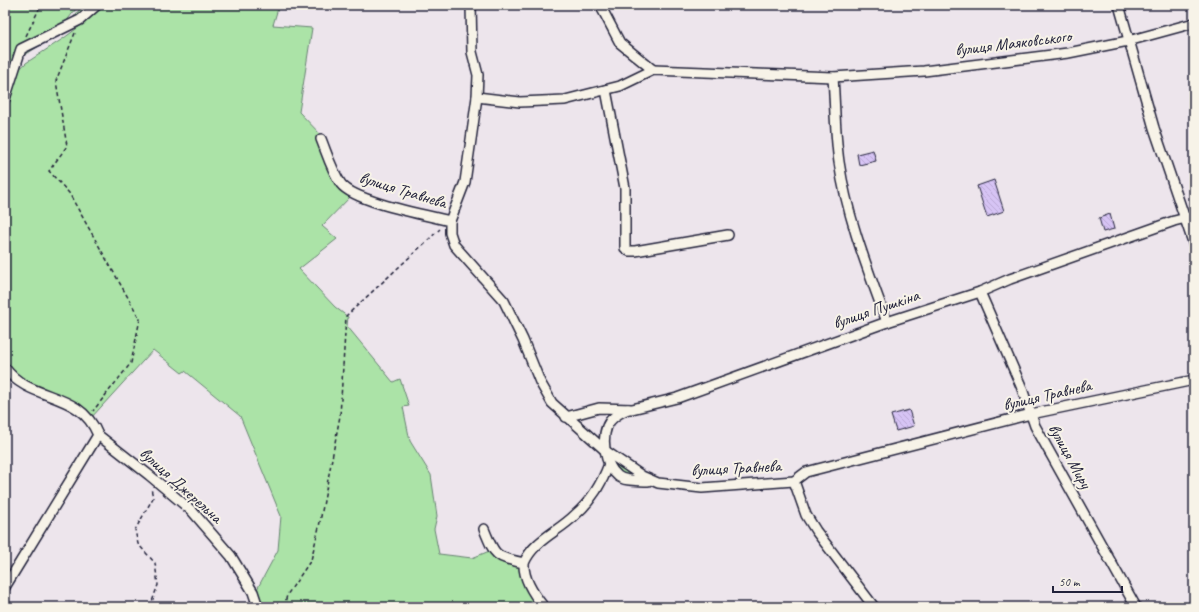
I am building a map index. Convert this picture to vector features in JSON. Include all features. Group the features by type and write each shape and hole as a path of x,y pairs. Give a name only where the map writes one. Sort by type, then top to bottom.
{"street":[{"path":"5,99 21,49 80,20 97,5"},
{"path":"450,221 465,182 477,97 478,75 472,52 471,5"},
{"path":"600,5 620,43 652,70"},
{"path":"1119,5 1128,42 1154,128 1190,218 1194,245"},
{"name":"вулиця Маяковського","path":"477,97 520,102 565,100 620,86 652,70 833,77 939,69 1068,53 1128,42 1194,23"},
{"path":"833,77 839,161 843,181 855,230 887,322"},
{"path":"606,90 625,188 625,248 629,251 634,251 728,235"},
{"name":"вулиця Травнева","path":"321,139 337,178 348,190 381,203 450,221 450,233 454,245 504,301 523,340 540,382 552,403 607,452 652,481 702,488 794,481 806,472 1031,414 1194,380"},
{"name":"вулиця Пушкіна","path":"566,417 599,408 628,409 649,406 677,398 887,322 980,292 1047,265 1174,221 1190,218"},
{"name":"вулиця Миру","path":"980,292 1021,386 1035,426 1136,607"},
{"name":"вулиця Джерельна","path":"5,368 25,386 76,406 88,419 98,435 192,511 231,556 253,592 258,607"},
{"path":"628,409 614,416 609,422 605,440 609,464 618,476 624,479 652,481"},
{"path":"5,587 98,435"},
{"path":"544,607 534,595 525,575 524,563 533,548 575,516 603,478 609,464"},
{"path":"794,481 806,515 816,531 874,607"},
{"path":"484,529 492,548 499,556 524,563"}],"path":[{"path":"21,49 41,5"},
{"path":"80,20 56,81 67,146 49,171 69,193 140,319 131,363 88,419"},
{"path":"284,607 287,595 312,560 340,416 346,316 450,221"},
{"path":"149,475 153,498 135,530 138,544 155,563 158,585 150,607"}],"green space":[{"path":"5,5 79,5 55,36 12,63 5,58"},
{"path":"83,5 95,5 69,23"},
{"path":"103,5 279,5 273,25 312,28 299,112 322,136 319,141 352,195 322,226 337,239 299,269 335,307 348,317 347,326 393,382 400,379 409,406 403,407 410,441 431,475 437,516 434,529 439,554 472,558 492,550 525,570 546,607 260,607 255,593 278,550 281,516 240,416 185,371 182,373 153,350 91,418 5,370 6,103 16,72 26,63 88,20"},
{"path":"617,464 639,476 625,477 614,466"}],"building":[{"path":"873,150 876,161 859,165 857,154"},
{"path":"994,180 1004,211 987,217 977,186"},
{"path":"1110,214 1114,229 1103,232 1099,218"},
{"path":"909,410 914,426 896,431 891,415"}]}
